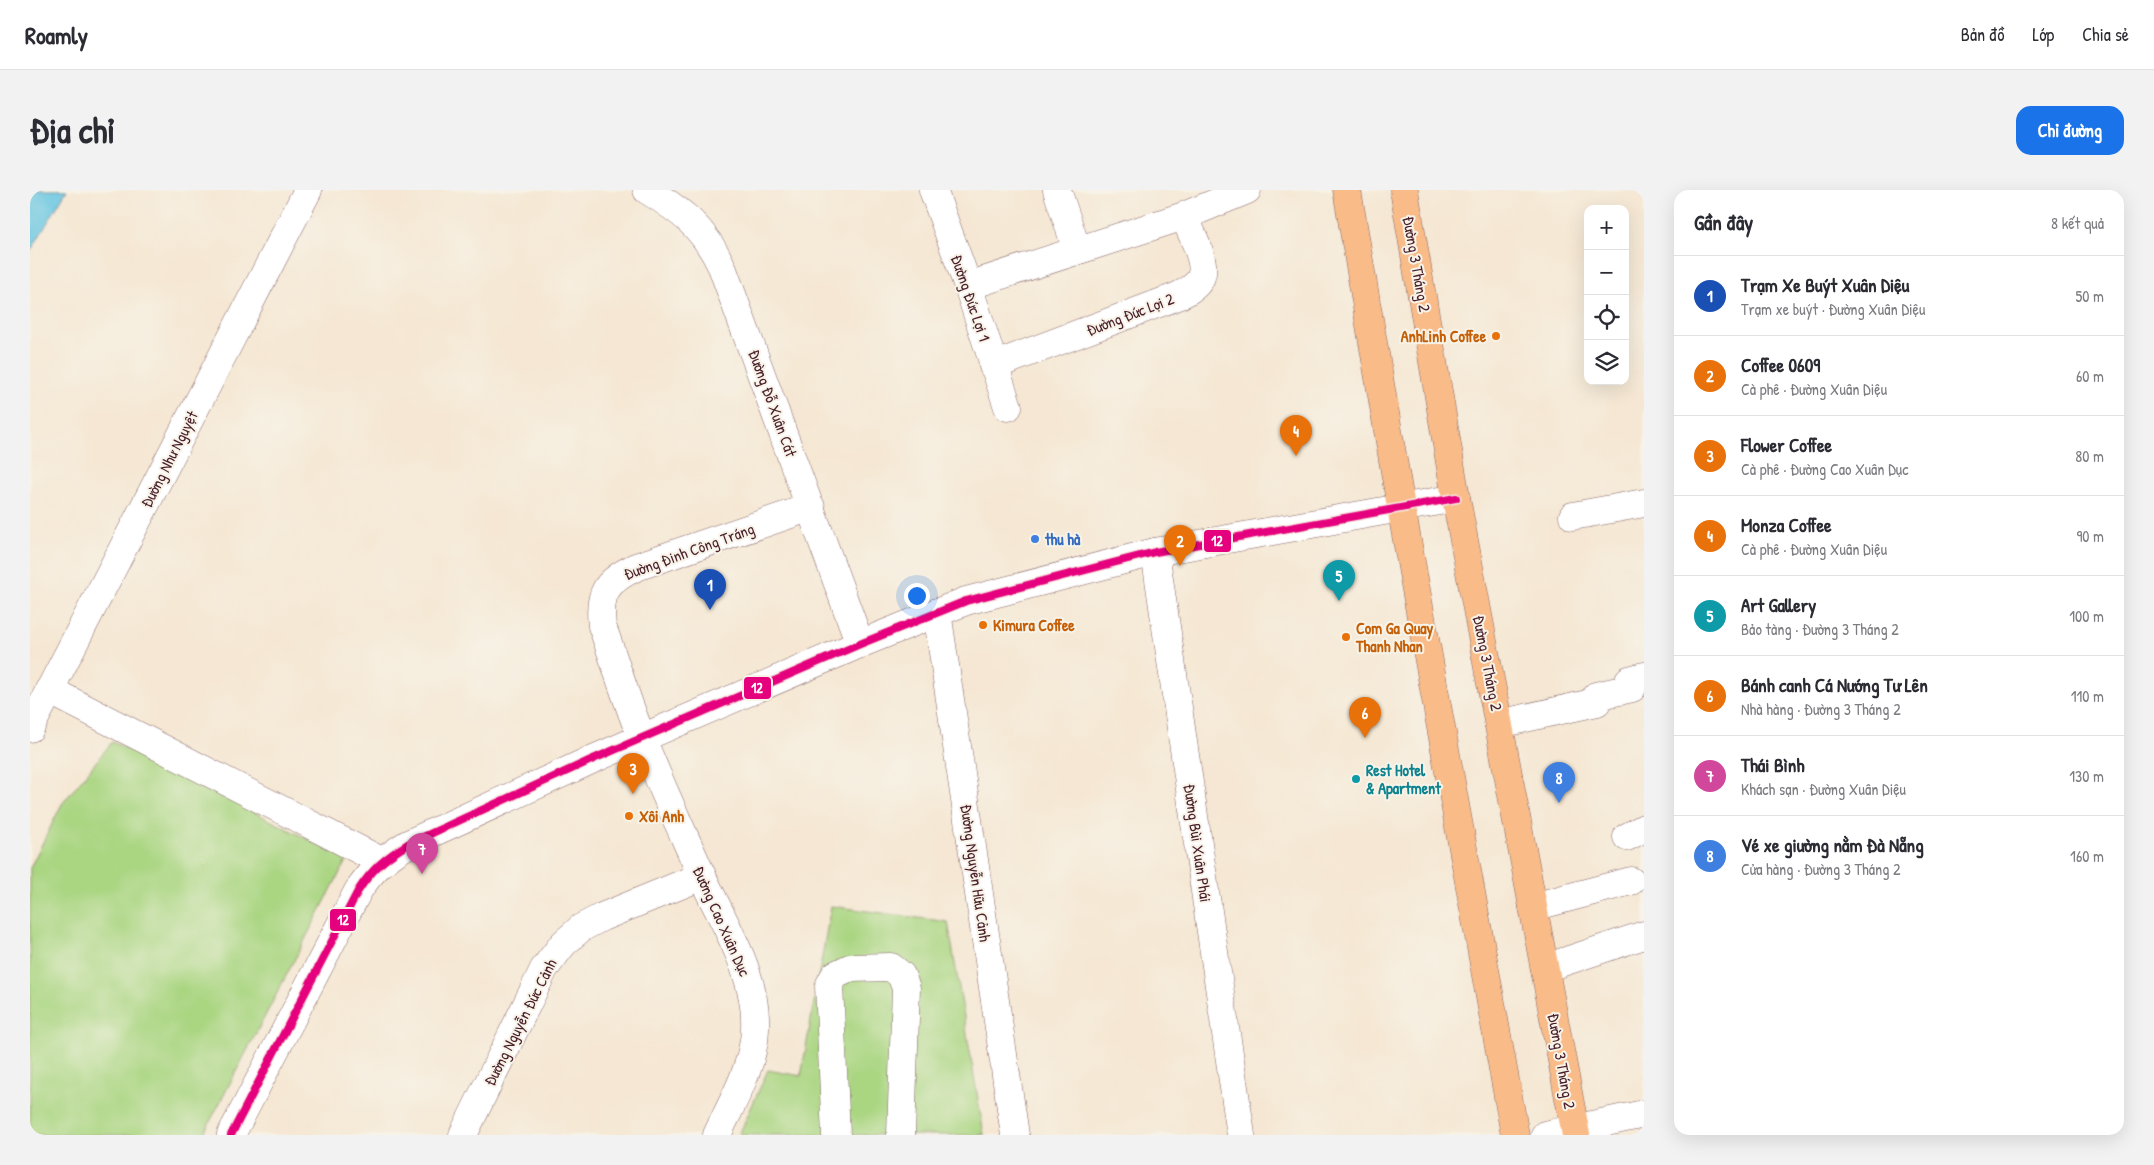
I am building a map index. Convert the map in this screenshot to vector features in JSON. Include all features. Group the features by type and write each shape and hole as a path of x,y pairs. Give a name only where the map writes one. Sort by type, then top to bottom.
{"main road":[{"path":"1347,190 1401,507 1516,1135"},
{"name":"Đường 3 Tháng 2","path":"1404,190 1456,498 1575,1132"}],"street":[{"name":"Đường Như Nguyệt","path":"30,728 308,190"},
{"name":"Đường Đỗ Xuân Cát","path":"647,190 679,210 704,236 716,252 860,644"},
{"name":"Đường Đức Lợi 1","path":"932,190 968,286 1008,407"},
{"path":"1058,190 1077,250"},
{"path":"968,286 1184,216 1247,190"},
{"name":"Đường Đức Lợi 2","path":"993,366 1178,296 1189,290 1200,281 1203,272 1202,260 1184,216"},
{"path":"231,1135 358,891 381,861 408,844 591,760 860,644 966,602 1155,552 1456,498"},
{"path":"1573,516 1644,503"},
{"name":"Đường Đinh Công Tráng","path":"642,739 602,626 600,610 602,596 610,583 636,567 811,507"},
{"name":"Đường Bùi Xuân Phái","path":"1155,552 1241,1135"},
{"name":"Đường Nguyễn Hữu Cảnh","path":"937,612 1015,1135"},
{"path":"1499,724 1597,702 1596,696 1632,688 1628,680 1644,676"},
{"path":"49,690 381,861"},
{"name":"Đường Cao Xuân Dục","path":"642,739 702,876 739,954 749,982 756,1027 753,1047 745,1072 716,1135"},
{"name":"Đường Nguyễn Đức Cảnh","path":"463,1135 544,969 562,944 582,928 602,917 702,876"},
{"path":"1534,907 1631,881"},
{"path":"1545,968 1644,935"},
{"path":"836,1135 829,986 835,975 850,968 890,967 901,975 906,988 902,1135"},
{"path":"1546,1135 1575,1132 1644,1114"}],"green space":[{"path":"112,742 347,859 203,1135 30,1135 30,868 62,804"},
{"path":"831,906 948,922 984,1135 739,1135 768,1070 801,1076"}],"water":[{"path":"30,190 67,190 30,252"}],"transit line":[{"name":"12","path":"231,1135 358,891 368,876 380,864 408,844 591,760 860,644 966,601 1155,552 1456,498"}],"place":[{"name":"AnhLinh Coffee","path":"1496,336"},
{"name":"Monza Coffee","path":"1296,456"},
{"name":"thu hà","path":"1035,539"},
{"name":"Coffee 0609","path":"1180,566"},
{"name":"Art Gallery","path":"1339,601"},
{"name":"Trạm Xe Buýt Xuân Diệu","path":"710,610"},
{"name":"Kimura Coffee","path":"983,625"},
{"name":"Com Ga Quay Thanh Nhan","path":"1346,637"},
{"name":"Bánh canh Cá Nướng Tư Lên","path":"1365,738"},
{"name":"Rest Hotel & Apartment","path":"1356,779"},
{"name":"Flower Coffee","path":"633,794"},
{"name":"Vé xe giường nằm Đà Nẵng","path":"1559,803"},
{"name":"Xôi Anh","path":"629,816"},
{"name":"Thái Bình","path":"422,874"}]}
